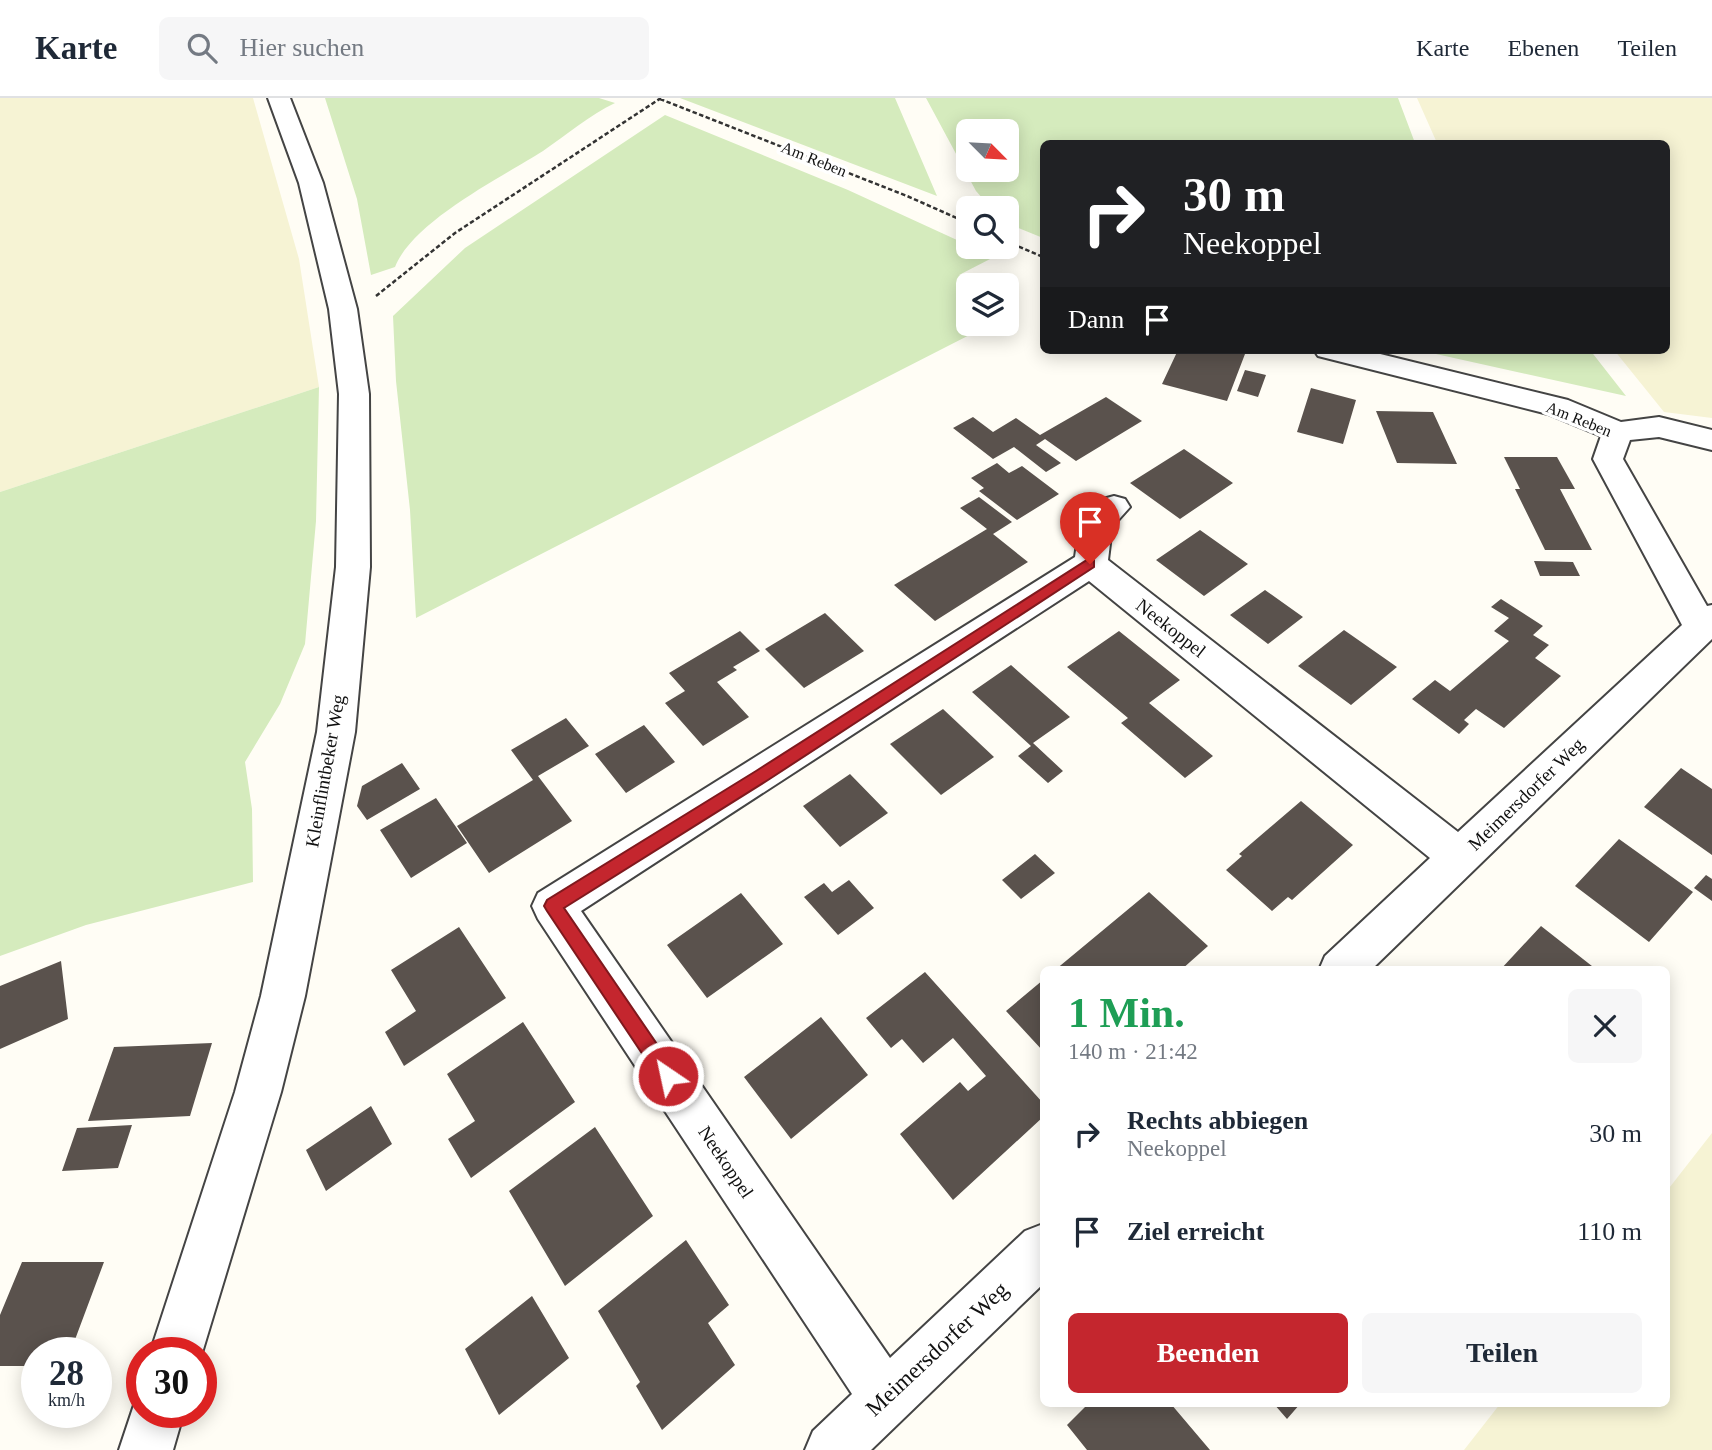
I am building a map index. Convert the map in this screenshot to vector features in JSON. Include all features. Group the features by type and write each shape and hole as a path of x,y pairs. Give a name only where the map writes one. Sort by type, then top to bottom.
{"street":[{"name":"Kleinflintbeker Weg","path":"181,1337 258,1092 284,996 336,732 353,567 354,394 343,309 312,183 279,98"},
{"name":"Am Reben","path":"1344,354 1558,407 1618,432 1608,459 1707,623"},
{"path":"1618,432 1659,427 1712,440"},
{"path":"1090,564 1096,539 1096,523 1114,507"},
{"name":"Neekoppel","path":"885,1398 553,906 1090,564 1459,858"},
{"name":"Meimersdorfer Weg","path":"1344,966 1707,623"},
{"name":"Meimersdorfer Weg","path":"832,1450 1040,1252"},
{"path":"146,1450 152,1428"}],"path":[{"path":"343,309 364,303 379,294 456,233 660,98"},
{"name":"Am Reben","path":"660,98 956,218"},
{"path":"1019,247 1040,256"}],"shaded area":[{"path":"0,98 253,98 299,259 319,387 0,492"},
{"path":"1417,98 1712,98 1712,418 1664,412 1617,354 1670,354 1670,140 1436,140"},
{"path":"1712,1133 1712,1450 1464,1450 1498,1407 1670,1407 1670,1187"}],"green space":[{"path":"325,98 599,98 615,103 460,202 420,233 395,267 371,275 357,199"},
{"path":"680,98 895,98 937,196"},
{"path":"926,98 1398,98 1414,140 1040,140 1040,237 1019,228 1019,196 980,196 971,182 1019,182 1019,119 956,119 956,154"},
{"path":"665,115 848,190 956,240 956,259 990,259 963,273 956,273 956,336 968,336 416,618 410,510 396,381 393,316 465,248"},
{"path":"1436,354 1593,354 1626,396"},
{"path":"319,387 316,521 305,644 280,704 245,762 252,809 253,882 86,925 0,956 0,492"}],"building":[{"path":"1176,354 1245,354 1227,401 1162,384"},
{"path":"1245,370 1266,375 1258,397 1237,391"},
{"path":"1311,388 1356,400 1343,444 1297,432"},
{"path":"1106,397 1142,421 1076,461 1045,439 1036,445 1061,463 1046,472 1014,447 993,459 953,428 973,417 993,432 1016,418 1040,435"},
{"path":"1376,411 1433,412 1457,464 1397,463"},
{"path":"1184,449 1233,483 1180,519 1130,483"},
{"path":"1504,457 1557,457 1575,489 1560,489 1592,550 1545,550 1515,489 1520,489"},
{"path":"997,463 1009,473 1022,466 1059,494 1017,520 979,491 984,488 971,478"},
{"path":"979,497 1012,522 993,534 1028,562 935,621 894,585 987,529 960,508"},
{"path":"1200,530 1248,564 1204,596 1156,560"},
{"path":"1534,561 1573,562 1580,576 1540,576"},
{"path":"1265,590 1303,617 1268,644 1230,615"},
{"path":"1501,599 1543,626 1533,635 1549,645 1535,658 1561,676 1504,728 1476,709 1464,720 1469,724 1459,734 1412,699 1435,680 1450,691 1509,641 1494,631 1509,618 1491,607"},
{"path":"825,613 864,651 804,688 765,649"},
{"path":"1344,630 1397,667 1351,705 1298,666"},
{"path":"740,631 760,651 733,667 737,670 717,682 749,717 703,746 665,703 685,691 669,673"},
{"path":"1119,631 1180,680 1149,703 1213,756 1185,778 1121,723 1128,718 1067,667"},
{"path":"1011,665 1070,717 1033,743 1063,771 1048,783 1018,756 1031,746 972,692"},
{"path":"943,709 994,757 941,795 890,744"},
{"path":"566,718 589,746 538,776 572,821 489,873 457,826 533,780 511,750"},
{"path":"644,725 675,762 626,793 595,754"},
{"path":"402,763 420,789 367,820 357,806 362,786"},
{"path":"1681,768 1712,789 1712,855 1644,807"},
{"path":"850,774 888,813 840,847 803,806"},
{"path":"436,798 467,843 411,878 380,830"},
{"path":"1301,801 1353,845 1292,900 1288,897 1272,911 1226,870 1242,856 1239,854"},
{"path":"1619,839 1693,892 1649,942 1575,886"},
{"path":"1035,854 1055,873 1021,899 1002,880"},
{"path":"1706,875 1712,879 1712,901 1694,888"},
{"path":"849,880 874,908 838,935 804,897 824,883 832,892"},
{"path":"1149,892 1208,946 1186,966 1060,966"},
{"path":"741,893 783,944 707,998 667,945"},
{"path":"1541,926 1592,966 1504,966"},
{"path":"459,927 506,998 404,1066 385,1032 416,1011 391,970"},
{"path":"61,961 68,1019 0,1049 0,986"},
{"path":"925,972 1040,1100 1040,1120 953,1200 900,1134 960,1082 968,1091 986,1076 953,1038 923,1063 902,1039 891,1048 866,1018"},
{"path":"1040,983 1040,1048 1006,1011"},
{"path":"821,1017 868,1075 791,1139 744,1077"},
{"path":"523,1022 575,1102 471,1178 448,1139 475,1121 447,1074"},
{"path":"212,1043 190,1116 88,1121 114,1047"},
{"path":"371,1106 392,1144 326,1191 306,1150"},
{"path":"132,1125 118,1168 62,1171 77,1128"},
{"path":"595,1127 653,1216 565,1286 509,1191"},
{"path":"686,1240 729,1305 708,1323 735,1365 662,1430 636,1386 640,1382 598,1311"},
{"path":"22,1262 104,1262 76,1337 21,1337 21,1366 0,1366 0,1315"},
{"path":"532,1296 569,1358 499,1415 465,1349"},
{"path":"1085,1407 1174,1407 1210,1450 1087,1450 1067,1425"},
{"path":"1277,1407 1297,1407 1287,1419"}],"route":[{"path":"668,1076 553,906 1090,564"}]}
